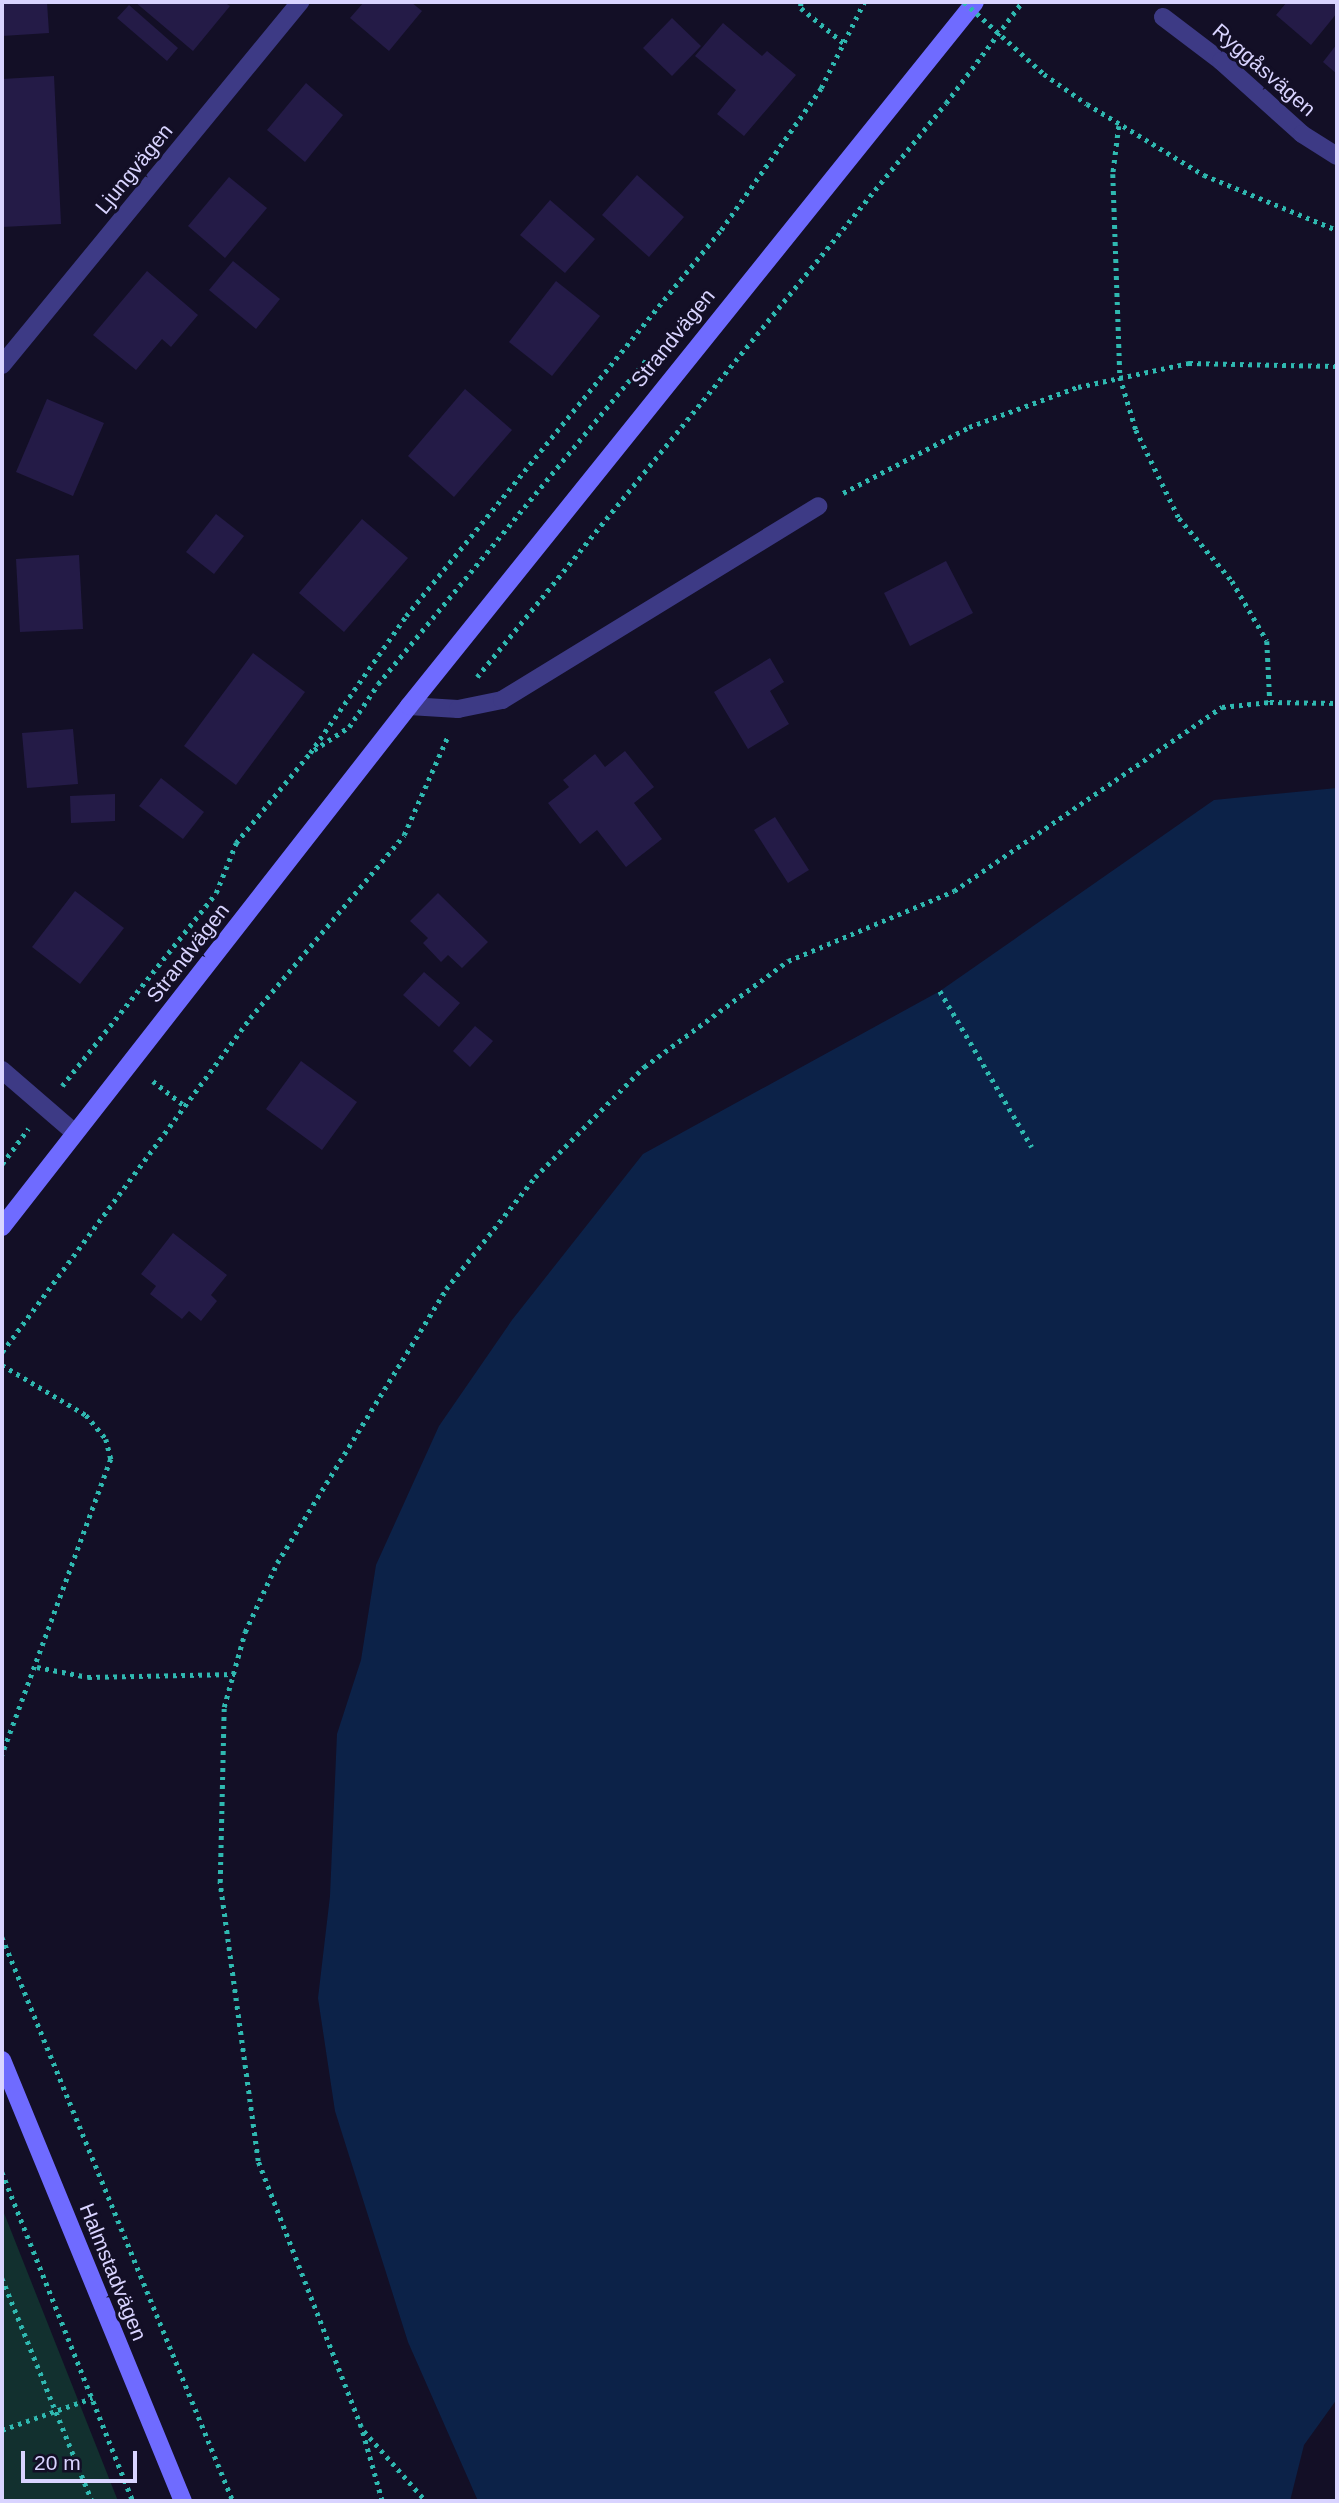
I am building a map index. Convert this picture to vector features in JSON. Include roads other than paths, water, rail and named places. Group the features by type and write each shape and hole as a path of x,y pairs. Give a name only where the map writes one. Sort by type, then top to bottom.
{"street":[{"name":"Ljungvägen","path":"2,365 300,2"},
{"name":"Strandvägen","path":"2,1227 409,706 975,2"},
{"name":"Ryggåsvägen","path":"1163,17 1221,61 1302,134 1337,156"},
{"path":"409,706 458,709 502,700 818,506"},
{"path":"2,1070 75,1132"},
{"name":"Halmstadvägen","path":"2,2060 183,2501"}],"water":[{"path":"1337,788 1337,2399 1304,2445 1290,2501 478,2501 408,2342 335,2111 318,1998 330,1896 337,1734 361,1660 376,1565 439,1426 512,1320 643,1154 940,991 1214,800"}]}
